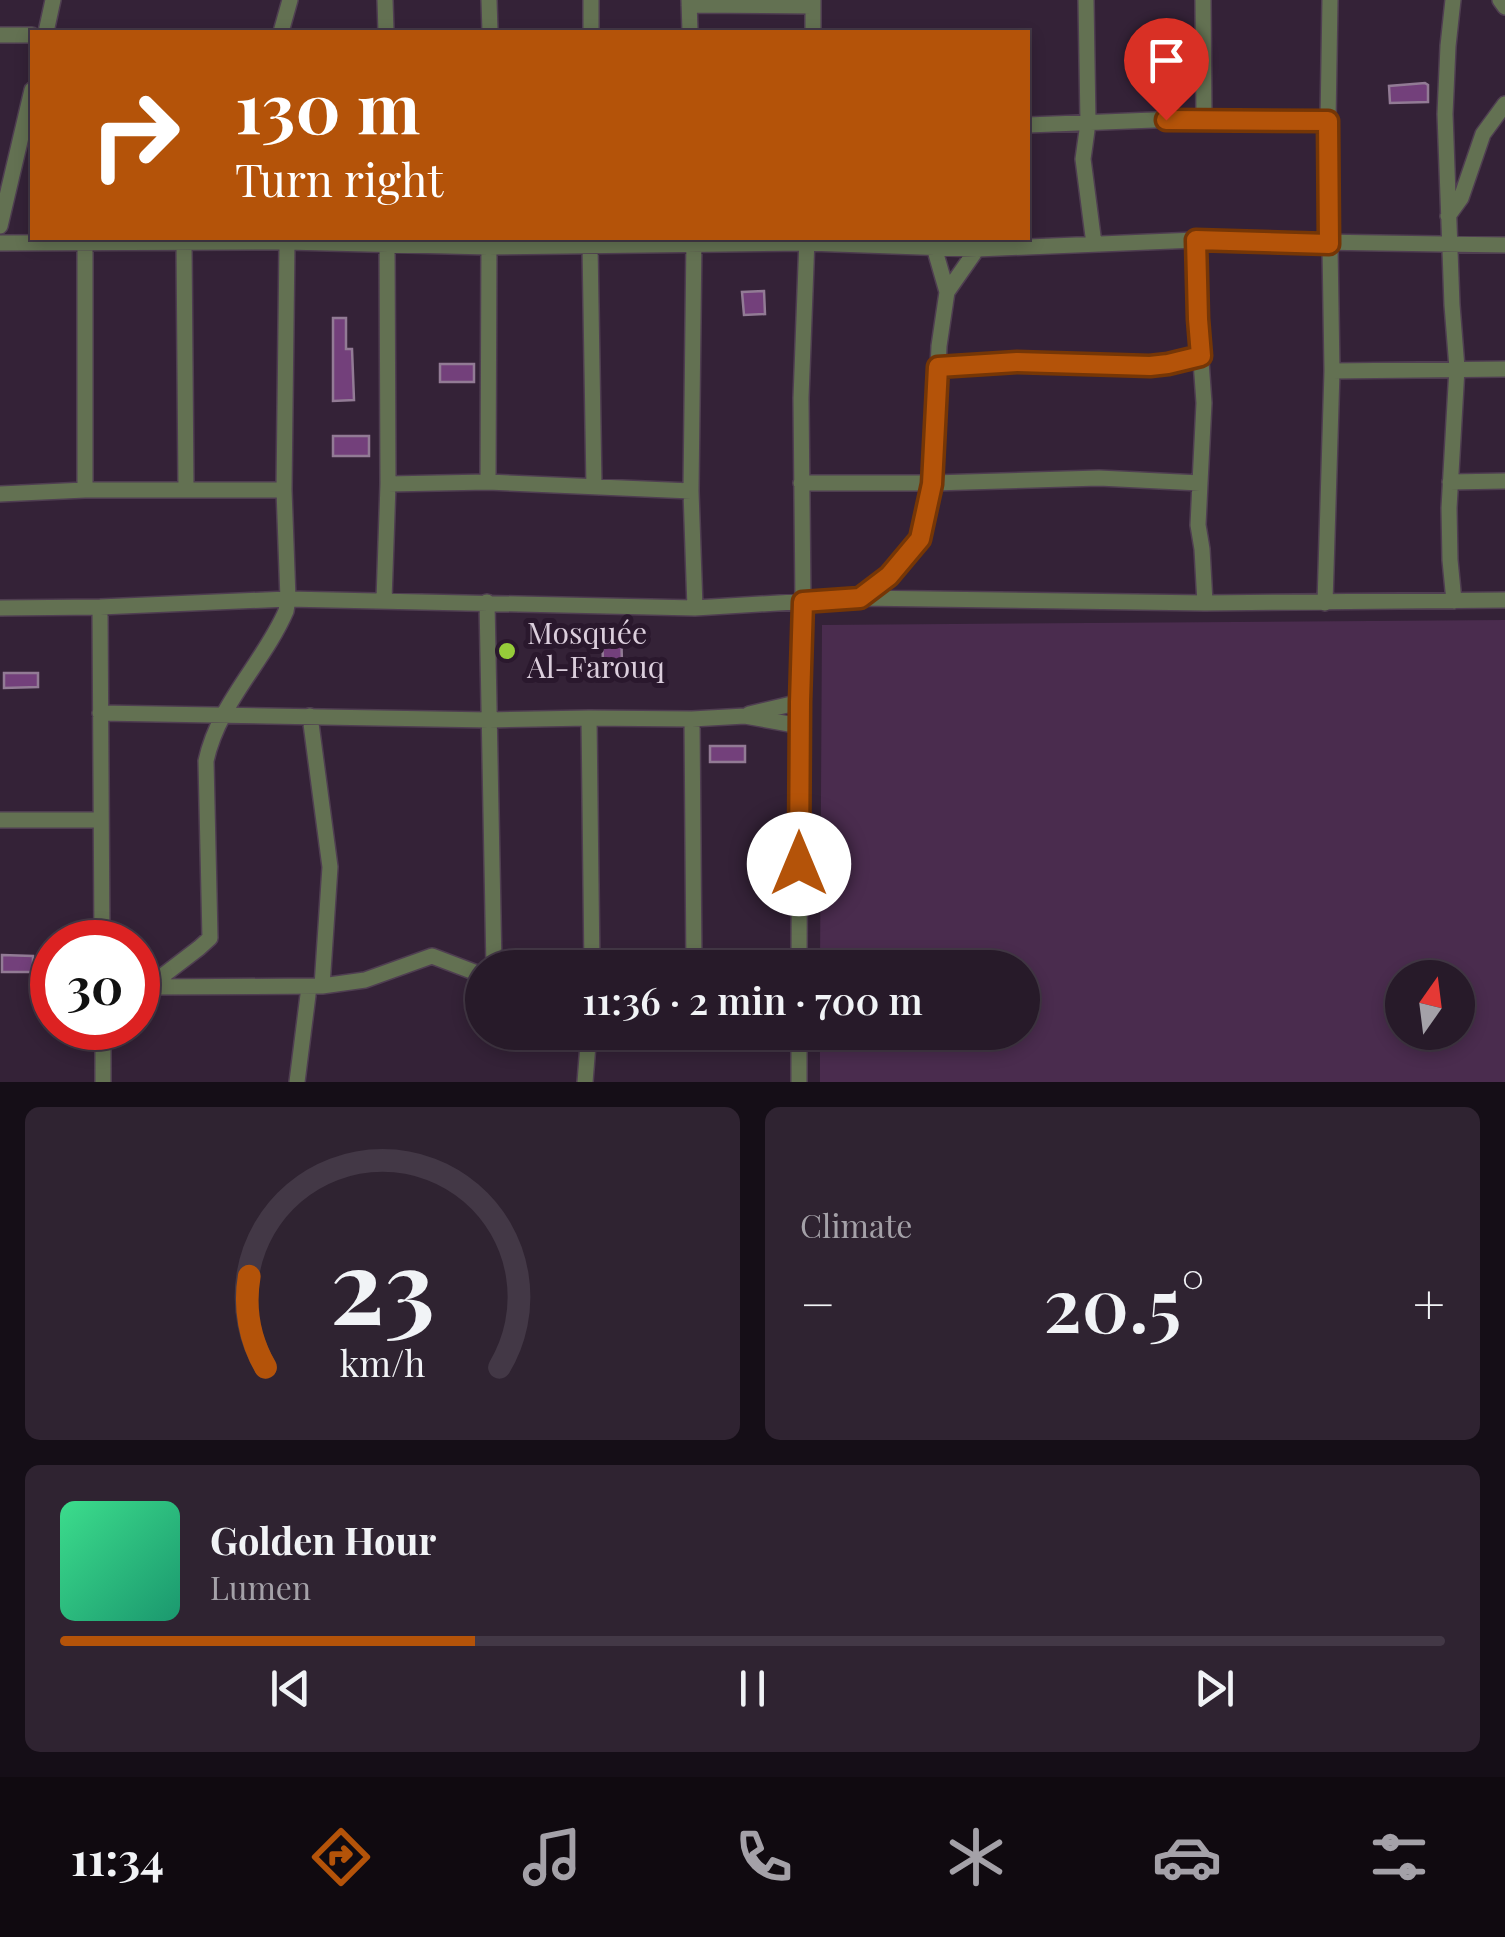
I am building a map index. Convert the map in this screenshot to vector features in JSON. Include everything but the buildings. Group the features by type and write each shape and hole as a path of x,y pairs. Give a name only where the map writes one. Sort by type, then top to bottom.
{"street":[{"path":"46,30 53,0"},
{"path":"282,30 290,0"},
{"path":"385,0 386,30"},
{"path":"489,0 490,30"},
{"path":"591,0 591,30"},
{"path":"1086,0 1088,123 1083,159 1094,244"},
{"path":"1203,0 1204,118"},
{"path":"1326,603 1332,371 1330,0"},
{"path":"1453,0 1446,114 1457,368 1450,482 1454,601"},
{"path":"1500,0 1505,6"},
{"path":"690,30 690,3 813,3 813,30"},
{"path":"0,34 30,36"},
{"path":"1448,216 1461,198 1482,134 1505,104"},
{"path":"1030,125 1204,118 1328,121"},
{"path":"0,226 28,133"},
{"path":"0,243 387,240 590,245 807,240 977,249 1196,240 1505,244"},
{"path":"384,600 388,484 387,240"},
{"path":"799,950 801,398 807,240"},
{"path":"1196,240 1204,403 1198,525 1205,603"},
{"path":"694,241 691,491 695,608"},
{"path":"160,975 210,938 206,761 209,747 224,714 282,620 288,600 284,490 288,242"},
{"path":"488,242 488,482"},
{"path":"184,243 186,489"},
{"path":"85,244 85,490"},
{"path":"590,245 594,487"},
{"path":"934,247 947,292"},
{"path":"860,598 889,576 920,539 932,484 941,328 947,292 977,249"},
{"path":"938,367 1017,362 1150,366 1201,356"},
{"path":"1332,371 1505,369"},
{"path":"801,483 932,484 1099,478 1200,483"},
{"path":"1450,482 1505,481"},
{"path":"388,484 488,482 691,491"},
{"path":"0,494 284,490"},
{"path":"0,608 288,600 695,608 860,598 1205,603 1505,600"},
{"path":"487,602 494,950"},
{"path":"100,608 102,920"},
{"path":"100,713 692,720 745,716 800,702"},
{"path":"297,1082 315,986 330,867 310,716"},
{"path":"745,716 800,726"},
{"path":"589,718 592,950"},
{"path":"692,720 694,950"},
{"path":"0,820 101,820"},
{"path":"160,987 315,986 364,980 432,956 465,969"},
{"path":"102,1050 103,1082"},
{"path":"584,1082 587,1050"},
{"path":"799,1050 799,1082"}],"shaded area":[{"path":"1505,620 1505,1082 820,1082 820,1050 1040,1050 1040,950 820,950 822,625"}],"place":[{"name":"Mosquée Al-Farouq","path":"507,651"}],"route":[{"path":"799,864 803,602 860,598 889,576 920,539 932,484 938,367 1017,362 1150,366 1201,356 1196,240 1329,244 1328,121 1166,120"}]}
